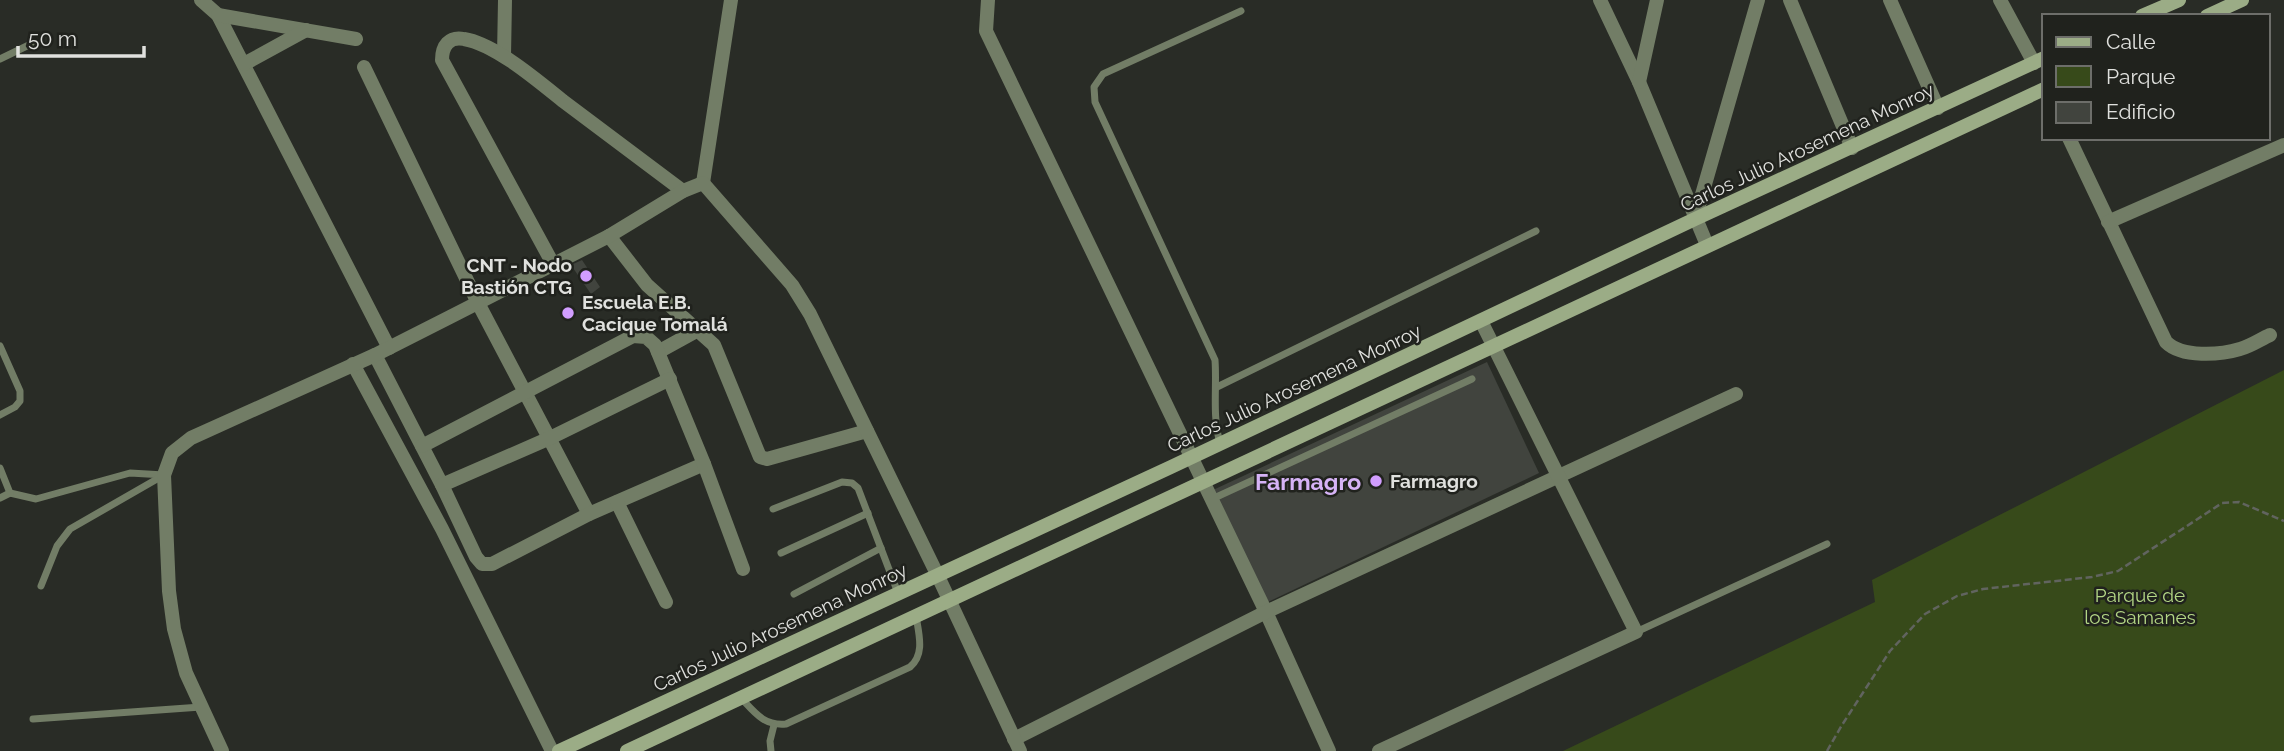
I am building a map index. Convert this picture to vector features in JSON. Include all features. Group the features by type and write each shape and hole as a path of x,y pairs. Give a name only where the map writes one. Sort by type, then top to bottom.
{"main road":[{"path":"2147,14 2179,0"},
{"path":"2211,14 2242,0"},
{"name":"Carlos Julio Arosemena Monroy","path":"559,751 1695,219 2039,61"},
{"path":"627,751 2042,90"}],"street":[{"path":"201,0 306,30 356,38"},
{"path":"504,56 505,0"},
{"path":"731,0 703,183 792,285 810,314 1017,745 1266,612 1736,394"},
{"path":"988,0 986,31 1266,612 1329,751"},
{"path":"1600,0 1639,82 1707,245"},
{"path":"1639,82 1657,0"},
{"path":"1695,219 1758,0"},
{"path":"1790,0 1852,148"},
{"path":"1889,0 1938,108"},
{"path":"2000,0 2039,61"},
{"path":"218,7 382,351 422,446 476,558 482,564 492,564 589,514 704,464"},
{"path":"244,64 306,30"},
{"path":"553,264 442,60 446,43 456,38 467,39 504,56 683,191"},
{"path":"364,67 478,303 589,514"},
{"path":"2070,140 2166,342 2172,347 2189,352 2220,353 2242,349 2270,335"},
{"path":"2108,222 2284,145"},
{"path":"222,751 186,673 174,629 169,591 164,475 172,453 191,438 382,351 478,303 609,236 683,191 703,183"},
{"path":"609,236 646,285 714,345 758,454 763,460 867,431"},
{"path":"1380,751 1636,632 1481,321"},
{"path":"658,352 698,330"},
{"path":"422,446 633,336 646,337 655,345 670,379 743,569"},
{"path":"353,364 442,529 552,751"},
{"path":"442,485 550,438 670,379"},
{"path":"617,502 666,602"}],"lane":[{"path":"1220,443 1215,425 1215,360 1095,102 1094,87 1103,74 1241,11"},
{"path":"0,59 31,44"},
{"path":"1217,387 1536,231"},
{"path":"0,346 20,391 20,401 0,415"},
{"path":"1212,500 1472,379"},
{"path":"0,468 10,493"},
{"path":"0,498 10,493 36,499 130,473 164,475"},
{"path":"41,586 57,546 70,529 164,475"},
{"path":"773,509 842,482 852,483 858,488 898,593"},
{"path":"780,553 868,513"},
{"path":"1636,632 1827,544"},
{"path":"794,594 881,548"},
{"path":"740,698 765,722 774,725 786,724 909,667 917,660 920,650 916,616"},
{"path":"33,719 201,706"},
{"path":"771,751 774,725"}],"path":[{"path":"1827,751 1890,651 1925,614 1957,596 1983,589 2092,577 2118,570 2222,503 2239,502 2284,521"}],"green space":[{"name":"Parque de los Samanes","path":"2284,370 2284,751 1563,751 1875,602 1872,580"}],"building":[{"name":"CNT - Nodo Bastión CTG","path":"582,260 600,287 591,294 571,265"},
{"name":"Farmagro","path":"1487,362 1539,473 1268,602 1213,490"}],"place":[{"name":"CNT - Nodo Bastión CTG","path":"586,276"},
{"name":"Escuela E.B. Cacique Tomalá","path":"568,313"},
{"name":"Farmagro","path":"1376,481"}],"district":[{"name":"Farmagro","path":"1308,482"}]}
